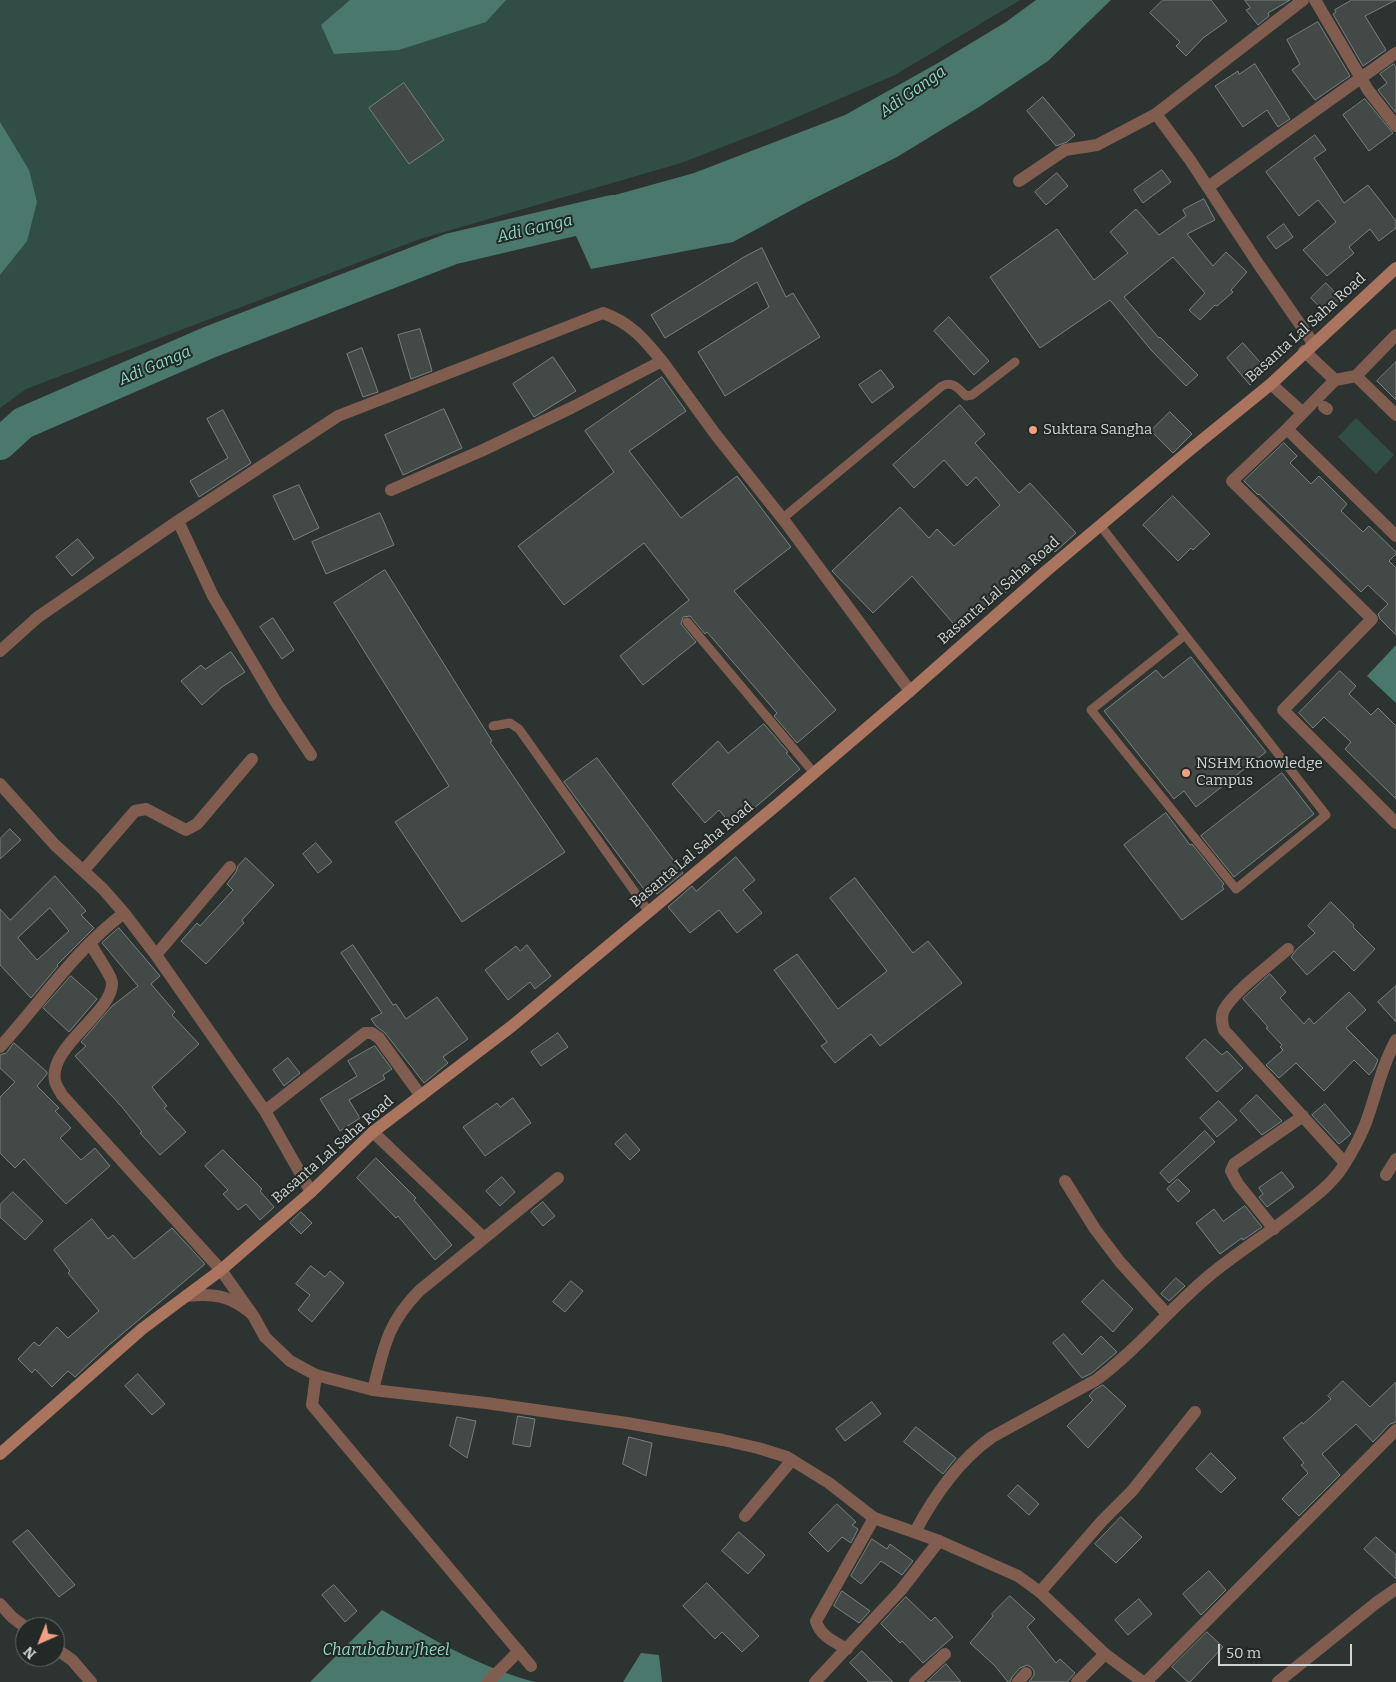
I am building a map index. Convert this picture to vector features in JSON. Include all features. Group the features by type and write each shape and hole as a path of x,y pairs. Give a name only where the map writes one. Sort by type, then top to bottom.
{"main road":[{"name":"Basanta Lal Saha Road","path":"0,1454 142,1329 221,1270 311,1192 373,1132 512,1026 814,773 1100,525 1271,384 1396,268"}],"street":[{"path":"1019,181 1065,150 1097,145 1156,114 1303,0"},
{"path":"1316,0 1368,90 1396,126"},
{"path":"1208,187 1396,53"},
{"path":"1156,114 1208,187 1309,347 1336,380"},
{"path":"0,650 38,617 178,521 338,416 603,313 618,318 640,334 662,361 716,436 782,518 910,691"},
{"path":"1396,334 1356,376 1336,380 1232,481 1372,619 1284,710 1396,823"},
{"path":"391,490 481,451 571,408 662,361"},
{"path":"1356,376 1396,415"},
{"path":"1271,384 1302,413"},
{"path":"1287,429 1396,536"},
{"path":"178,521 213,596 272,697 311,755"},
{"path":"84,870 134,811 146,809 186,830 197,824 252,759"},
{"path":"0,784 55,845 84,870 124,913 156,954 264,1111 311,1192"},
{"path":"156,954 230,867"},
{"path":"0,1047 90,943 103,929 124,913"},
{"path":"90,943 112,982 111,992 104,1004 63,1052 55,1067 55,1082 62,1095 221,1270 254,1316 265,1337 290,1361 316,1376 373,1390 627,1422 758,1448 792,1460 829,1483 874,1518 939,1541 1018,1576 1040,1592 1105,1654 1145,1682 1396,1430"},
{"path":"1288,949 1224,1008 1221,1020 1224,1030 1345,1163"},
{"path":"264,1111 364,1033 372,1033 379,1038 421,1096"},
{"path":"915,1532 930,1503 944,1484 978,1447 992,1437 1096,1380 1136,1346 1189,1293 1229,1260 1274,1229 1330,1183 1354,1149 1365,1124 1381,1074 1396,1040"},
{"path":"1274,1229 1238,1184 1231,1171 1234,1164 1302,1116"},
{"path":"373,1132 484,1238"},
{"path":"1386,1175 1396,1160"},
{"path":"373,1390 386,1339 406,1305 419,1291 558,1178"},
{"path":"1065,1181 1095,1229 1120,1262 1167,1314"},
{"path":"186,1296 219,1295 254,1316"},
{"path":"316,1376 312,1405 531,1666"},
{"path":"1040,1592 1102,1521 1132,1491 1195,1412"},
{"path":"745,1516 792,1460"},
{"path":"847,1649 824,1634 818,1628 816,1621 874,1518"},
{"path":"815,1682 901,1590 939,1541"},
{"path":"1278,1682 1376,1602 1396,1589"},
{"path":"0,1604 15,1619"},
{"path":"488,1682 520,1651"},
{"path":"915,1682 946,1654"},
{"path":"1077,1682 1105,1654"},
{"path":"65,1655 72,1660 91,1682"}],"lane":[{"path":"782,518 942,386 947,383 953,384 966,396 972,395 1014,362"},
{"path":"1100,525 1326,816 1236,888 1092,710 1185,635"},
{"path":"687,622 814,773"},
{"path":"493,726 510,723 519,729 649,912"}],"shaded area":[{"path":"0,0 1020,0 895,75 774,127 681,163 420,239 26,389 0,408"},
{"path":"1356,418 1394,455 1376,474 1338,437"}],"water":[{"path":"350,0 506,0 486,22 399,50 334,54 321,25"},
{"path":"1036,0 1111,0 1048,61 979,107 897,157 733,242 591,269 563,207 694,173 845,115 938,63 1006,22"},
{"path":"0,122 29,170 37,202 27,241 0,275"},
{"path":"1396,645 1396,703 1367,676"},
{"name":"Charubabur Jheel","path":"382,1610 437,1641 495,1669 535,1682 310,1682"},
{"path":"641,1653 659,1655 662,1682 623,1682"}],"building":[{"path":"1163,0 1211,0 1227,21 1203,38 1186,56 1176,46 1180,42 1150,13"},
{"path":"1245,0 1290,0 1268,13 1269,16 1258,25 1246,10 1250,8"},
{"path":"1352,0 1396,0 1365,16 1386,50 1363,66 1333,14 1336,12 1335,10"},
{"path":"1318,22 1350,76 1315,100 1292,70 1300,64 1287,40"},
{"path":"1255,64 1290,119 1278,127 1267,110 1243,127 1215,86 1238,71 1239,74"},
{"path":"1394,64 1396,67 1396,113 1378,90 1387,83 1380,74"},
{"path":"404,83 444,140 409,164 369,108"},
{"path":"1043,97 1075,135 1067,142 1056,146 1027,111"},
{"path":"1365,99 1393,133 1369,151 1343,115"},
{"path":"1315,135 1326,150 1314,158 1344,203 1368,185 1396,221 1396,228 1379,241 1370,229 1349,247 1354,253 1327,276 1303,250 1336,222 1318,200 1299,216 1266,172"},
{"path":"1162,170 1171,182 1143,203 1134,190"},
{"path":"1057,173 1068,186 1046,205 1035,192"},
{"path":"1204,199 1215,220 1187,234 1213,266 1226,252 1247,272 1231,290 1233,292 1217,306 1215,305 1200,320 1189,310 1205,293 1173,257 1124,297 1159,338 1198,375 1186,386 1151,350 1110,300 1040,348 990,277 1057,229 1094,280 1128,253 1110,232 1136,209 1159,235 1186,216 1183,210"},
{"path":"1284,224 1293,237 1276,249 1267,237"},
{"path":"762,248 786,297 793,293 820,337 725,396 698,352 769,307 757,282 665,338 651,315 744,257"},
{"path":"1326,283 1343,301 1328,316 1311,298"},
{"path":"949,317 989,361 974,375 934,331"},
{"path":"420,329 432,371 411,379 398,335"},
{"path":"1243,343 1267,370 1250,385 1227,358"},
{"path":"362,348 378,392 363,397 347,354"},
{"path":"553,357 576,391 534,417 513,384"},
{"path":"1396,362 1396,400 1377,381"},
{"path":"881,370 894,387 872,403 859,385"},
{"path":"662,377 686,411 629,451 681,518 737,476 791,547 734,591 836,710 797,743 774,716 777,713 707,632 705,634 690,616 683,617 681,624 696,642 643,685 620,656 689,600 644,543 564,605 518,546 614,472 585,431"},
{"path":"960,405 985,434 975,443 1019,493 1030,483 1076,533 1055,552 1053,550 982,613 959,630 912,576 873,613 832,571 900,507 929,538 937,529 954,546 1000,505 976,477 967,486 944,460 914,488 893,465"},
{"path":"444,409 462,448 403,475 385,435"},
{"path":"223,410 251,463 199,497 190,481 228,458 207,419"},
{"path":"1170,412 1192,434 1173,453 1151,431"},
{"path":"1284,443 1297,456 1290,463 1311,484 1319,476 1347,504 1341,511 1363,532 1369,526 1396,552 1389,561 1396,568 1396,635 1380,619 1378,614 1388,604 1368,585 1361,592 1244,481"},
{"path":"299,485 319,528 294,540 273,496"},
{"path":"1173,496 1210,534 1193,550 1191,548 1178,561 1143,525"},
{"path":"380,513 394,545 326,574 312,542"},
{"path":"78,539 94,558 72,576 56,557"},
{"path":"385,570 492,741 490,742 565,852 462,922 395,822 449,786 334,603"},
{"path":"273,618 294,650 282,659 260,627"},
{"path":"231,652 245,672 222,687 202,705 181,681 201,665 205,669"},
{"path":"1191,657 1266,752 1196,807 1184,791 1174,799 1104,711 1156,670 1163,678"},
{"path":"1340,671 1356,686 1349,694 1371,715 1378,708 1396,726 1396,799 1345,749 1351,742 1324,717 1313,728 1299,713"},
{"path":"764,724 800,769 752,810 750,807 730,823 719,810 705,823 672,784 718,741 728,753"},
{"path":"597,758 683,873 657,894 655,891 649,896 564,782"},
{"path":"1282,773 1314,814 1234,877 1201,836"},
{"path":"1166,813 1190,845 1192,844 1224,884 1222,886 1224,889 1182,920 1124,845"},
{"path":"10,829 21,840 0,859 0,839"},
{"path":"316,843 332,862 318,873 303,854"},
{"path":"736,857 755,880 743,890 762,913 737,933 719,910 690,933 668,907 692,886 696,891"},
{"path":"246,858 274,885 242,920 244,923 206,964 181,941 197,923 200,926 233,890 227,884 238,866"},
{"path":"55,876 86,911 81,915 94,928 57,965 31,998 0,965 0,909 10,920","holes":["50,908 69,931 37,960 18,938"]},
{"path":"855,878 913,953 928,941 962,983 880,1046 871,1034 835,1063 821,1046 827,1042 774,970 797,954 838,1009 887,971 830,898"},
{"path":"1331,902 1375,949 1354,971 1334,951 1307,975 1291,957 1315,933 1308,926"},
{"path":"119,928 160,976 151,984 175,1012 172,1015 199,1044 152,1087 167,1106 164,1108 186,1132 160,1155 140,1133 142,1132 122,1107 75,1056 86,1046 81,1042 112,1006 138,986 102,943"},
{"path":"353,945 393,1005 396,1004 406,1019 437,997 468,1039 443,1057 448,1063 424,1083 385,1033 371,1019 382,1013 341,953"},
{"path":"527,945 551,976 535,989 530,982 508,1000 485,970 516,946 520,951"},
{"path":"1270,974 1286,992 1280,998 1304,1024 1309,1018 1314,1024 1349,992 1366,1010 1346,1028 1378,1060 1369,1075 1354,1060 1324,1091 1296,1063 1279,1078 1266,1065 1283,1050 1280,1047 1282,1045 1243,999"},
{"path":"71,976 97,999 69,1032 43,1008"},
{"path":"1396,986 1396,1022 1378,1002"},
{"path":"558,1033 568,1047 541,1066 531,1052"},
{"path":"1205,1039 1222,1055 1227,1051 1243,1068 1217,1092 1186,1058"},
{"path":"14,1043 47,1072 37,1086 59,1108 55,1111 71,1128 60,1138 81,1160 95,1148 110,1166 66,1204 24,1159 15,1168 0,1153 0,1097 15,1082 0,1068 0,1055 6,1053"},
{"path":"375,1046 392,1069 383,1075 385,1079 349,1100 360,1118 340,1131 320,1099 357,1076 348,1061"},
{"path":"288,1058 300,1073 284,1086 273,1070"},
{"path":"1257,1095 1282,1121 1262,1135 1240,1111"},
{"path":"513,1098 531,1123 485,1156 463,1127 497,1103 500,1107"},
{"path":"1219,1101 1237,1120 1217,1137 1200,1118"},
{"path":"1325,1104 1351,1134 1339,1144 1312,1115"},
{"path":"1205,1131 1215,1142 1169,1183 1160,1173"},
{"path":"626,1134 640,1150 630,1160 615,1144"},
{"path":"223,1150 262,1189 260,1191 274,1207 260,1220 246,1204 238,1210 223,1194 228,1190 205,1166"},
{"path":"376,1158 416,1198 414,1200 452,1245 435,1260 398,1216 396,1218 357,1178"},
{"path":"1282,1172 1294,1187 1267,1207 1259,1197 1263,1194 1259,1188"},
{"path":"502,1177 515,1192 500,1206 486,1191"},
{"path":"1178,1179 1190,1191 1178,1202 1167,1189"},
{"path":"13,1192 43,1221 25,1240 0,1217 0,1205"},
{"path":"543,1202 555,1216 543,1226 531,1212"},
{"path":"1245,1206 1262,1227 1243,1240 1242,1238 1220,1254 1196,1223 1214,1209 1223,1221"},
{"path":"301,1212 312,1223 301,1234 290,1223"},
{"path":"92,1219 108,1239 113,1235 134,1259 172,1228 205,1264 109,1345 75,1377 68,1371 52,1387 35,1369 32,1373 18,1359 34,1342 39,1346 57,1327 68,1338 99,1311 68,1273 70,1271 54,1250"},
{"path":"311,1266 325,1277 330,1271 344,1283 312,1322 298,1310 310,1295 296,1284"},
{"path":"1176,1278 1185,1286 1169,1301 1161,1294"},
{"path":"1103,1280 1133,1309 1113,1332 1082,1302"},
{"path":"571,1281 583,1291 565,1312 553,1302"},
{"path":"1064,1334 1082,1355 1101,1336 1117,1352 1092,1373 1082,1378 1053,1343"},
{"path":"138,1374 165,1404 152,1415 125,1386"},
{"path":"1343,1381 1370,1407 1396,1382 1396,1422 1390,1424 1373,1442 1356,1424 1322,1454 1340,1475 1299,1516 1282,1499 1308,1473 1301,1465 1304,1463 1283,1438 1302,1422 1303,1424 1331,1399 1328,1396"},
{"path":"1103,1385 1126,1406 1088,1448 1067,1426 1093,1400 1089,1396 1094,1390"},
{"path":"872,1402 881,1414 845,1441 836,1429"},
{"path":"518,1416 535,1419 530,1447 513,1444"},
{"path":"457,1417 476,1421 467,1458 450,1446"},
{"path":"916,1427 956,1458 943,1474 904,1442"},
{"path":"629,1437 652,1443 646,1476 623,1464"},
{"path":"1211,1453 1236,1478 1221,1493 1196,1469"},
{"path":"1018,1485 1039,1504 1029,1515 1008,1496"},
{"path":"837,1504 856,1522 852,1525 858,1529 851,1543 842,1537 828,1552 809,1533"},
{"path":"1121,1517 1142,1537 1116,1563 1095,1544"},
{"path":"28,1530 75,1585 59,1597 13,1542"},
{"path":"739,1532 765,1555 748,1574 722,1551"},
{"path":"1376,1537 1396,1555 1396,1579 1364,1549"},
{"path":"872,1539 887,1549 890,1544 913,1561 902,1575 881,1561 861,1584 851,1576"},
{"path":"1209,1571 1226,1590 1201,1615 1183,1594"},
{"path":"707,1583 759,1636 742,1652 722,1632 715,1639 683,1606"},
{"path":"334,1585 357,1611 345,1622 322,1595"},
{"path":"842,1591 870,1611 859,1623 834,1606"},
{"path":"1010,1596 1035,1619 1027,1627 1056,1663 1060,1659 1075,1673 1067,1682 1029,1682 1034,1675 1034,1671 1027,1665 1020,1668 1010,1682 1008,1682 995,1666 970,1643 993,1616 992,1614"},
{"path":"906,1597 931,1621 935,1617 953,1637 923,1663 902,1641 900,1643 881,1624"},
{"path":"1139,1599 1152,1614 1128,1635 1115,1620"},
{"path":"1207,1632 1223,1647 1188,1682 1172,1667"},
{"path":"862,1651 893,1682 869,1682 850,1663"},
{"path":"946,1664 961,1682 927,1682"}],"waterway":[{"name":"Adi Ganga","path":"0,444 23,423 210,342 451,249 612,211"}],"place":[{"name":"Suktara Sangha","path":"1033,430"},
{"name":"NSHM Knowledge Campus","path":"1186,773"}]}
